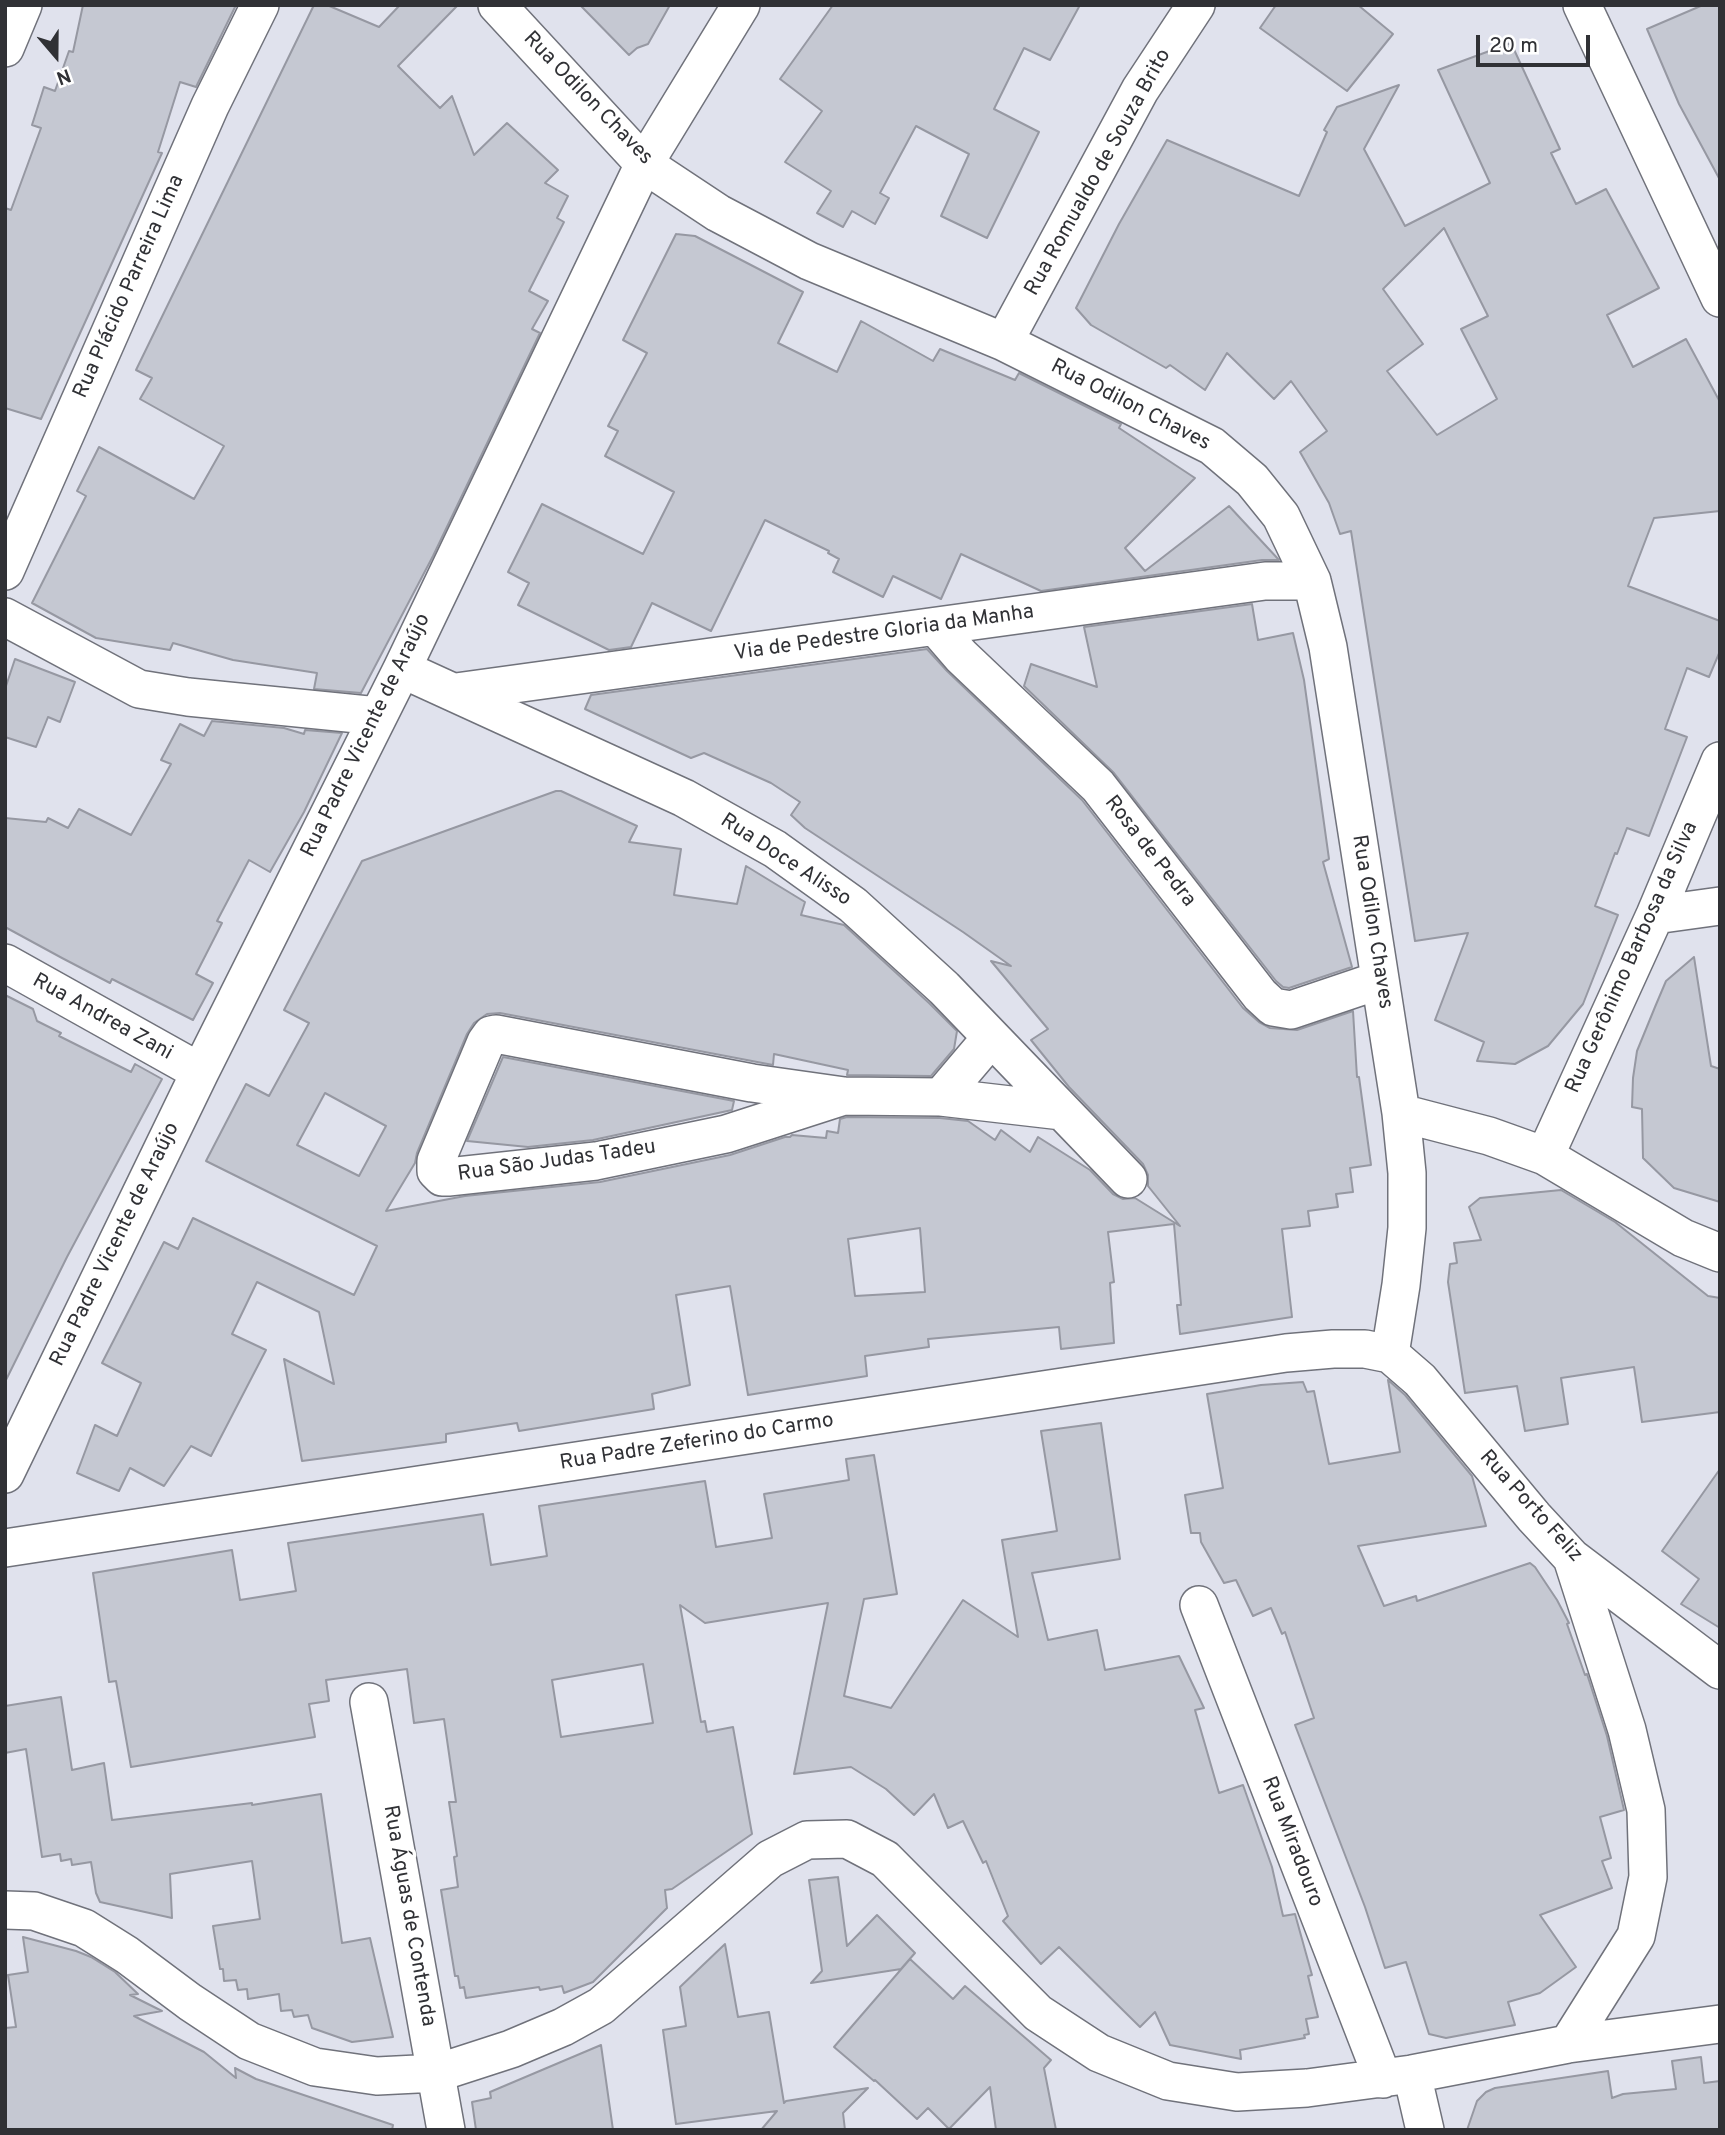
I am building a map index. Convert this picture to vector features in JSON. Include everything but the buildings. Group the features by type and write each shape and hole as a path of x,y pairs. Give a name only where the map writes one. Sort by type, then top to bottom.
{"street":[{"path":"5,48 23,5"},
{"name":"Rua Plácido Parreira Lima","path":"5,571 210,106 260,5"},
{"name":"Rua Odilon Chaves","path":"497,5 645,164 718,213 809,261 1004,342 1212,446 1252,480 1281,516 1312,580 1328,647 1401,1113 1407,1173 1406,1228 1390,1354"},
{"name":"Rua Padre Vicente de Araújo","path":"5,1474 200,1072 402,669 645,164 741,5"},
{"name":"Rua Romualdo de Souza Brito","path":"1004,342 1140,90 1196,5"},
{"path":"1582,5 1720,298"},
{"name":"Via de Pedestre Gloria da Manha","path":"456,692 1265,581 1312,580"},
{"path":"5,617 139,689 188,697 378,716"},
{"name":"Rosa de Pedra","path":"936,627 961,656 1098,786 1260,995 1273,1007 1291,1010 1380,980"},
{"name":"Rua Doce Alisso","path":"402,669 684,798 775,849 853,905 944,988 1128,1180"},
{"name":"Rua Gerônimo Barbosa da Silva","path":"1545,1156 1655,915 1720,761"},
{"path":"1655,915 1720,906"},
{"name":"Rua Andrea Zani","path":"5,963 200,1072"},
{"name":"Rua São Judas Tadeu","path":"844,1096 726,1134 596,1161 448,1177 442,1177 436,1171 436,1161 486,1042 491,1035 496,1034 752,1083 844,1096 940,1097 1062,1111"},
{"path":"940,1097 991,1038"},
{"path":"1401,1113 1489,1136 1545,1156 1683,1238 1720,1253"},
{"name":"Rua Padre Zeferino do Carmo","path":"5,1548 1286,1353 1365,1349 1390,1354"},
{"name":"Rua Porto Feliz","path":"1390,1354 1420,1380 1534,1517 1572,1558 1720,1670"},
{"path":"1569,2044 1636,1936 1648,1877 1646,1810 1630,1744 1572,1558"},
{"name":"Rua Miradouro","path":"1199,1605 1398,2077 1425,2130"},
{"name":"Rua Águas de Contenda","path":"369,1702 446,2130"},
{"path":"5,1910 34,1911 85,1928 249,2041 315,2067 377,2076 437,2073 511,2049 563,2027 601,2006 770,1858 807,1840 847,1839 885,1860 1038,2013 1100,2053 1168,2081 1237,2092 1307,2088 1398,2077 1569,2044 1720,2024"}]}
